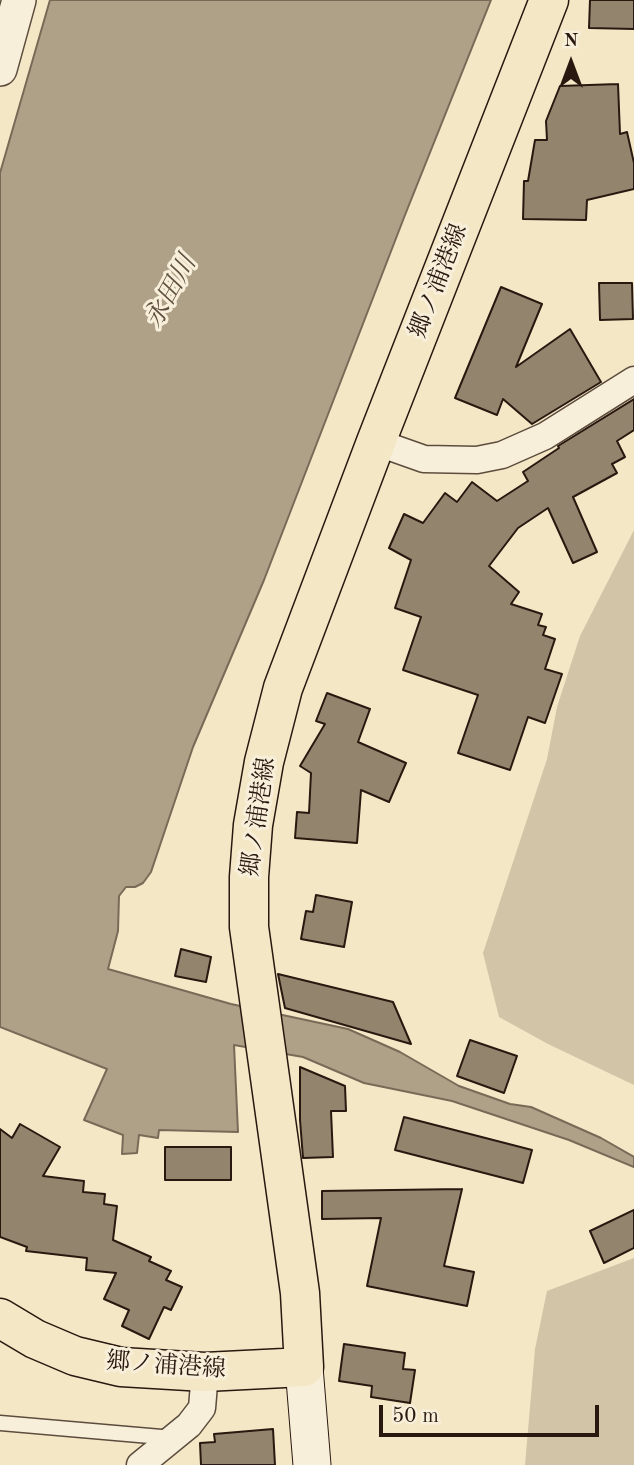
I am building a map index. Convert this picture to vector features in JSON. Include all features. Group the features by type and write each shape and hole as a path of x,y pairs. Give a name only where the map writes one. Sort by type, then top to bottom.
{"main road":[{"name":"郷ノ浦港線","path":"0,1318 35,1339 75,1356 121,1367 205,1373 304,1367 300,1293 249,927 253,825 264,762 283,688 549,0"},
{"path":"304,1367 312,1465"}],"street":[{"path":"0,69 19,0"},
{"path":"376,442 424,459 477,460 502,455 545,436 634,380"},
{"path":"140,1465 189,1425 202,1408 205,1373"}],"lane":[{"path":"0,1423 174,1438"}],"shaded area":[{"path":"634,530 634,1085 499,1017 483,953 547,759 557,707 580,636"},
{"path":"634,1258 634,1465 525,1465 535,1349 547,1291"}],"water":[{"name":"永田川","path":"50,0 491,0 264,580 193,747 151,872 143,883 126,887 119,896 118,931 108,969 231,1004 348,1029 400,1052 459,1086 510,1104 531,1107 601,1138 634,1157 634,1167 569,1140 452,1101 364,1083 303,1057 234,1045 238,1132 159,1130 158,1138 139,1135 137,1153 122,1154 123,1135 84,1120 107,1069 0,1027 0,173"}],"building":[{"path":"590,0 634,0 634,29 589,28"},
{"path":"618,84 620,134 627,132 634,163 634,189 587,200 586,220 523,219 524,181 528,181 535,140 547,140 546,121 560,86"},
{"path":"599,283 632,283 633,319 600,320"},
{"path":"501,287 542,304 516,367 570,329 601,382 532,424 503,399 497,415 455,398"},
{"path":"634,399 634,430 617,441 625,457 612,464 617,473 573,497 597,552 573,563 548,508 518,528 489,566 519,592 511,604 542,614 538,625 546,627 543,635 555,639 545,669 562,674 545,723 528,717 510,770 458,753 478,695 403,670 421,617 395,608 411,560 389,548 404,514 423,523 445,493 457,502 472,482 497,501 528,481 523,472 559,448 558,446"},
{"path":"327,693 370,709 358,742 406,763 389,802 361,790 357,843 295,838 297,812 309,813 311,773 300,766 325,724 316,721"},
{"path":"316,895 352,902 344,947 301,939 306,911 313,912"},
{"path":"181,949 211,957 206,982 175,976"},
{"path":"278,974 393,1002 411,1044 285,1008"},
{"path":"470,1040 517,1056 504,1093 457,1076"},
{"path":"300,1067 345,1086 346,1111 331,1111 333,1157 303,1158"},
{"path":"404,1117 532,1150 523,1183 395,1150"},
{"path":"20,1124 60,1147 43,1176 84,1181 83,1192 105,1194 104,1204 117,1206 113,1240 151,1257 149,1261 171,1271 166,1280 182,1287 171,1310 164,1307 149,1339 122,1326 129,1310 104,1299 116,1273 86,1270 87,1258 26,1251 27,1247 0,1237 0,1129 12,1138"},
{"path":"165,1147 231,1147 231,1180 165,1180"},
{"path":"462,1189 444,1266 474,1272 467,1306 367,1286 381,1218 322,1219 322,1191"},
{"path":"634,1210 634,1248 604,1263 590,1231"},
{"path":"344,1344 405,1353 403,1369 415,1370 410,1403 371,1397 372,1386 339,1381"},
{"path":"273,1429 275,1465 201,1465 200,1443 215,1442 214,1434"}]}
